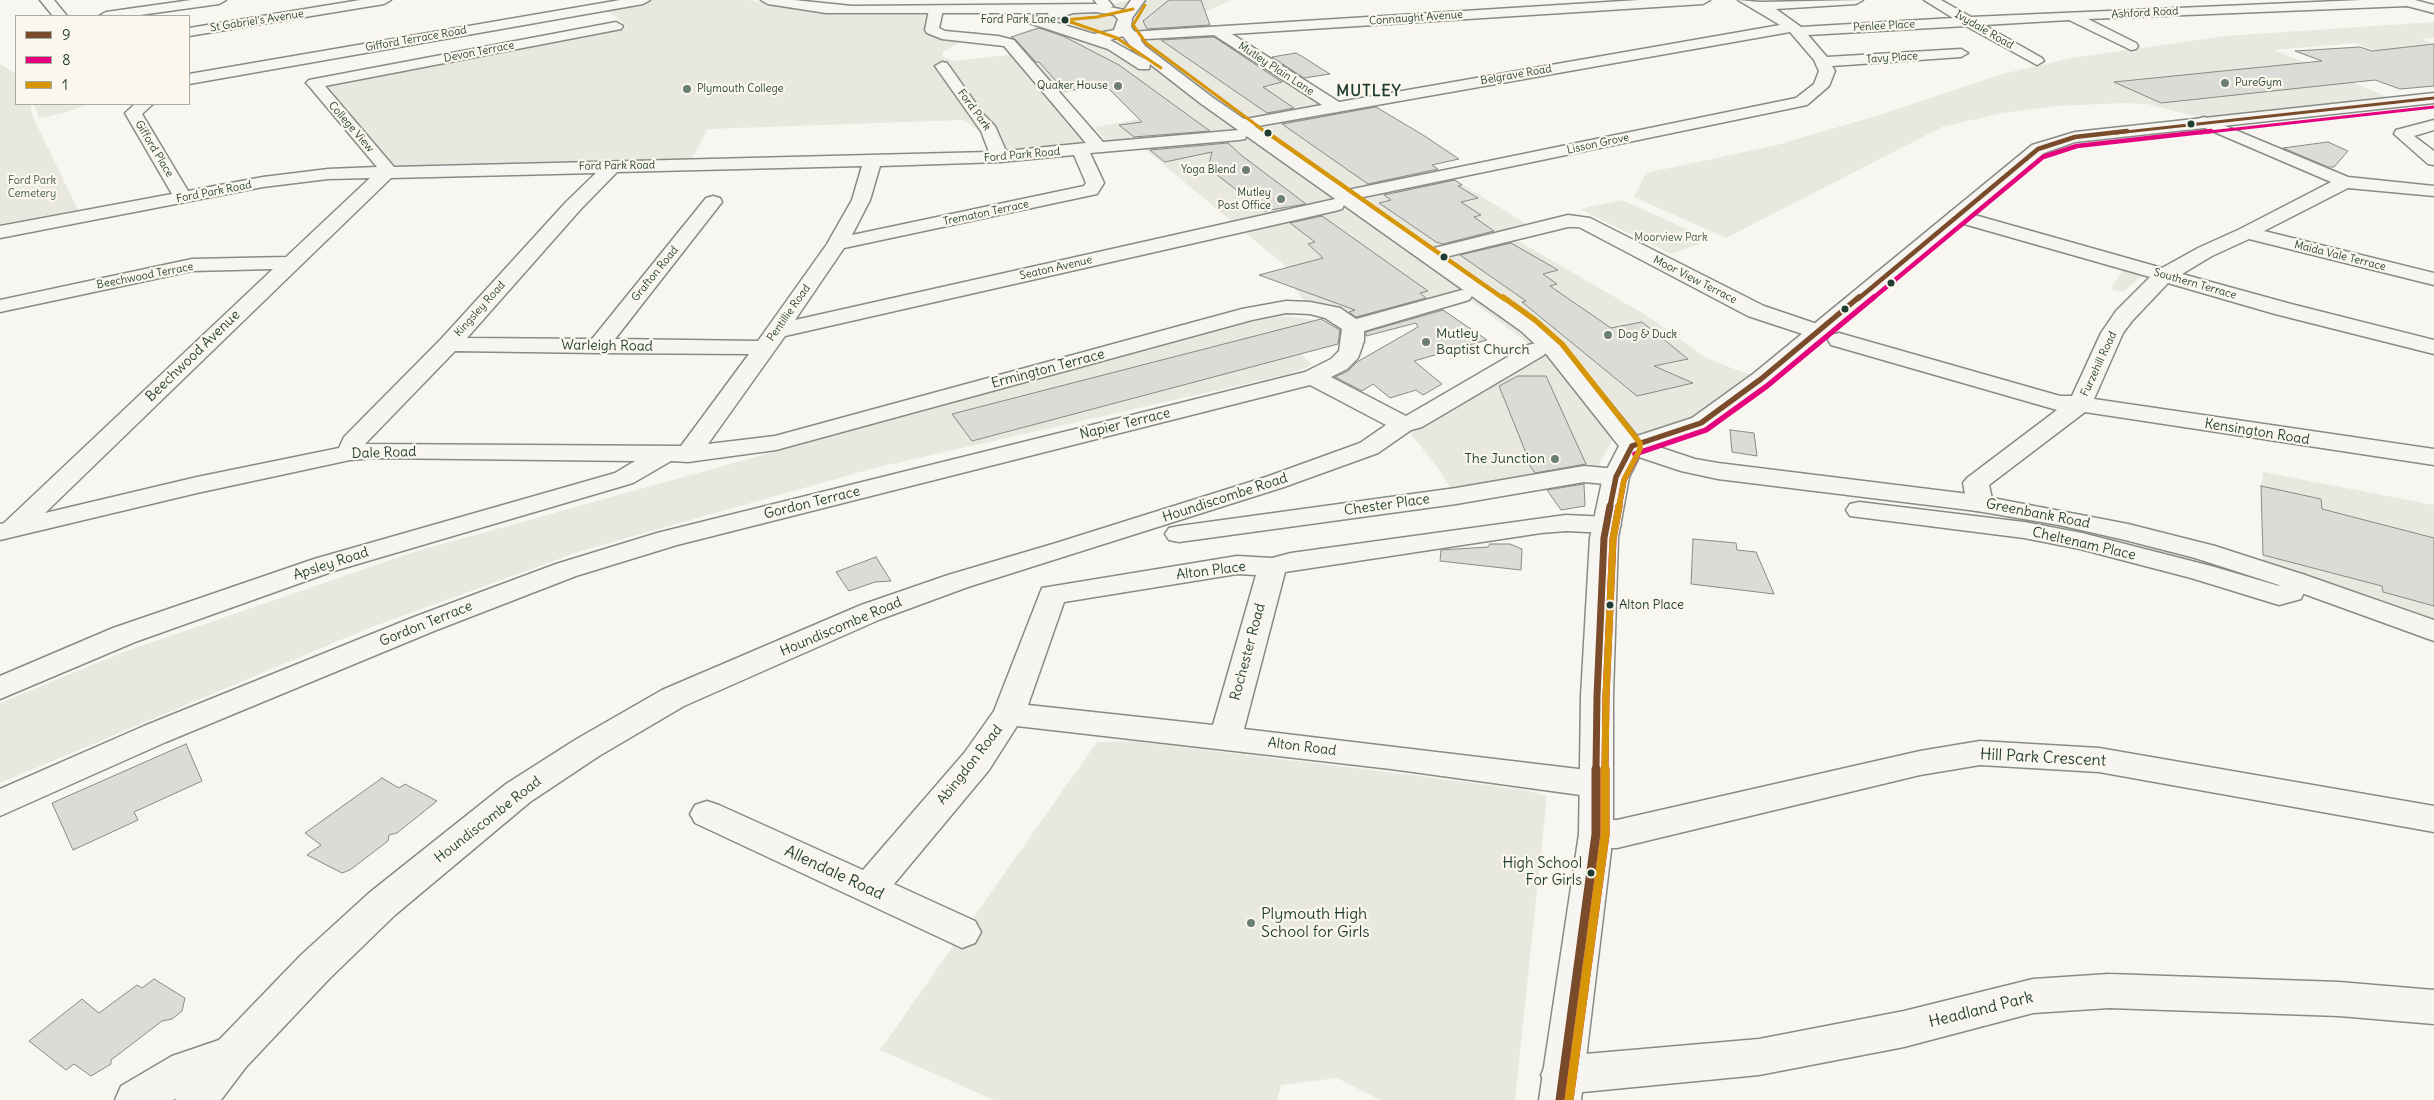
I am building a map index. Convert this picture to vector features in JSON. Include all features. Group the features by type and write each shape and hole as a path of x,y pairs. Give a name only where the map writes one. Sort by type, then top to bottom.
{"street":[{"path":"47,0 59,15"},
{"path":"113,15 219,0"},
{"name":"St Gabriel's Avenue","path":"190,32 384,0"},
{"name":"Gifford Terrace Road","path":"190,80 643,0"},
{"path":"768,0 826,9 936,10 1071,9 1131,0"},
{"path":"1093,38 1119,33 1126,27 1138,0"},
{"name":"Connaught Avenue","path":"1126,27 1216,30 1703,0"},
{"path":"1745,0 1759,6 1795,29 1823,62"},
{"path":"1759,6 1856,0"},
{"name":"Ivydale Road","path":"1931,0 2037,61"},
{"name":"Ashford Road","path":"1969,22 2408,1 2434,9"},
{"path":"2047,4 2131,46"},
{"path":"1101,5 1118,12 1140,49 1244,131"},
{"name":"Devon Terrace","path":"314,83 616,26 594,8"},
{"path":"1052,25 1050,19 1054,15 1071,9"},
{"path":"936,10 932,30 959,37 998,40 1009,43 1100,148"},
{"path":"976,10 1025,17 1052,25 1093,38 1130,56 1244,131 1340,200 1462,296 1536,350 1569,370"},
{"name":"Penlee Place","path":"1795,29 1969,22"},
{"name":"Belgrave Road","path":"1244,131 1336,107 1795,29"},
{"name":"Mutley Plain Lane","path":"1216,30 1336,107"},
{"name":"Tavy Place","path":"1823,62 1961,53"},
{"name":"Lisson Grove","path":"1340,200 1449,175 1801,102 1821,86 1827,71 1823,62"},
{"name":"Ford Park","path":"942,66 978,118 989,130 1000,156"},
{"name":"College View","path":"314,83 385,166 387,172"},
{"path":"1561,1088 1596,834 1595,784 1603,548 1608,525 1605,475 1632,446 1701,424 1761,379 2038,150 2054,142 2075,137 2204,122 2434,98"},
{"name":"Gifford Place","path":"144,105 133,113 183,198"},
{"path":"2204,122 2345,182 2434,191"},
{"path":"2434,126 2402,134 2434,160"},
{"name":"Ford Park Road","path":"0,232 287,179 328,174 613,166 872,162 1000,156 1100,148 1244,131"},
{"name":"Trematon Terrace","path":"837,244 1091,190 1095,183 1080,150"},
{"name":"Pentillie Road","path":"676,455 771,340 837,244 861,200 872,162"},
{"name":"Kingsley Road","path":"350,453 353,442 449,344 574,206 613,166"},
{"name":"Beechwood Avenue","path":"3,529 387,172"},
{"name":"Furzehill Road","path":"1977,502 1979,499 1976,484 2080,404 2112,333 2124,316 2164,276 2205,252 2247,233 2345,182"},
{"path":"1340,200 1429,254 1529,326 1555,350 1569,370 1632,446"},
{"name":"Seaton Avenue","path":"771,340 1340,200"},
{"name":"Grafton Road","path":"598,346 713,202"},
{"name":"Southern Terrace","path":"1957,216 2283,309 2434,347"},
{"name":"Moor View Terrace","path":"1429,254 1568,221 1583,222 1756,311 1818,332"},
{"name":"Maida Vale Terrace","path":"2247,233 2434,279"},
{"name":"Beechwood Terrace","path":"0,306 192,265 291,263"},
{"path":"1353,327 1462,296"},
{"name":"Ermington Terrace","path":"776,443 1250,314 1286,307 1310,308 1332,314 1353,327"},
{"name":"Napier Terrace","path":"868,489 1313,377 1339,364 1350,353 1354,340 1353,327"},
{"name":"Warleigh Road","path":"449,344 598,346 771,340"},
{"name":"Kensington Road","path":"1839,340 2059,403 2080,404 2249,431 2434,457"},
{"name":"Houndiscombe Road","path":"196,1100 232,1054 314,967 382,904 518,793 587,748 673,698 871,612 958,581 1066,549 1276,482 1369,448 1403,424 1413,422 1536,350"},
{"path":"1313,377 1403,424"},
{"name":"Dale Road","path":"3,529 350,453 676,455 776,443"},
{"name":"Greenbank Road","path":"1632,446 1690,466 1718,471 1977,502 2128,532 2205,552 2295,581 2434,631"},
{"name":"Apsley Road","path":"0,688 124,635 324,565 624,478 676,455"},
{"name":"Chester Place","path":"1179,534 1456,496 1584,474 1605,475"},
{"name":"Gordon Terrace","path":"0,803 155,734 397,635 566,570 667,539 868,489"},
{"name":"Cheltenam Place","path":"1859,510 2024,530 2082,541 2201,572 2279,596 2291,593 2295,581"},
{"name":"Alton Place","path":"1052,595 1237,565 1272,567 1290,562 1541,525 1566,523 1608,525"},
{"name":"Rochester Road","path":"1225,738 1272,567"},
{"name":"Abingdon Road","path":"868,889 977,761 1009,714 1052,595"},
{"name":"Alton Road","path":"1009,714 1225,738 1595,784"},
{"name":"Hill Park Crescent","path":"1596,834 1617,834 1923,763 1980,753 2099,760 2434,819"},
{"name":"Allendale Road","path":"707,814 962,932"},
{"name":"Headland Park","path":"1561,1088 1759,1057 1904,1029 2033,996 2118,992 2339,999 2434,1007"},
{"name":"Houndiscombe Road","path":"136,1100 186,1069 232,1054"}],"shaded area":[{"name":"Plymouth College","path":"652,0 748,0 839,15 924,15 931,18 925,32 938,37 964,40 943,52 943,57 953,61 1018,54 1097,145 1002,149 963,120 708,129 691,160 394,169 322,83 628,27 604,8"},
{"path":"1131,0 1231,0 1200,14 1202,21 1336,107 1535,229 1510,236 1649,317 1708,359 1761,379 1701,423 1613,439 1594,474 1456,496 1440,471 1403,424 1536,349 1463,295 1353,327 1310,308 1294,287 1295,274 1140,145 1110,146 1095,127 1140,119 1111,90 1101,88 1057,94 1007,39 1063,15"},
{"path":"2434,22 2434,38 2422,39 2434,44 2434,72 2355,43 2274,50 2390,98 2198,117 2147,104 2123,103 2058,106 2002,113 1942,127 1726,238 1634,197 1646,173 1777,145 1876,116 2002,74 2071,58 2225,36"},
{"name":"Ford Park Cemetery","path":"0,64 15,73 15,105 30,105 33,117 78,210 0,226"},
{"path":"34,105 86,105 65,113 39,118"},
{"name":"Moorview Park","path":"1622,200 1711,240 1671,254 1580,209"},
{"path":"2124,269 2142,276 2123,292 2110,289"},
{"path":"1283,316 1317,320 1344,342 1301,354 1312,365 1289,374 878,467 581,551 369,628 0,783 0,703 121,653 414,552 924,410 1260,320"},
{"path":"2263,472 2434,505 2434,622 2363,595 2263,562 2261,486"},
{"name":"Plymouth High School for Girls","path":"1132,741 1525,790 1547,796 1515,1100 1380,1100 1337,1078 1281,1085 1277,1100 994,1100 880,1050 1097,742"}],"building":[{"path":"1169,0 1201,0 1210,25 1147,29 1143,21"},
{"path":"1039,28 1063,36 1119,65 1210,131 1134,137 1119,125 1142,122 1105,85 1065,91 1039,62 1036,62 1011,37"},
{"path":"1214,37 1282,82 1263,87 1294,108 1267,113 1161,40"},
{"path":"2434,44 2434,86 2400,89 2375,80 2161,103 2114,82 2322,61 2295,51 2360,47 2372,51"},
{"path":"1296,53 1330,74 1304,78 1272,57"},
{"path":"1376,107 1459,159 1432,165 1438,169 1368,184 1282,124"},
{"path":"2328,142 2348,151 2334,167 2328,167 2283,148"},
{"path":"1228,143 1306,204 1264,211 1208,168 1212,152 1165,162 1150,150"},
{"path":"1455,180 1462,185 1458,186 1478,198 1461,202 1481,215 1474,217 1494,231 1443,244 1436,242 1379,203 1391,200 1384,195"},
{"path":"1322,216 1428,291 1420,293 1426,298 1356,317 1349,312 1355,310 1259,275 1323,258 1308,244 1315,242 1290,223"},
{"path":"1511,243 1558,270 1543,274 1557,284 1550,286 1611,328 1642,322 1688,359 1654,366 1693,383 1637,396 1522,302 1526,301 1460,255"},
{"path":"1443,310 1487,340 1414,361 1442,384 1423,395 1416,390 1390,398 1373,384 1362,391 1335,377 1348,371 1357,362 1418,327 1416,323 1366,336 1366,332"},
{"path":"1321,319 1340,330 1338,344 972,441 952,414"},
{"path":"1518,376 1546,376 1586,464 1535,473 1528,463 1530,463 1499,386"},
{"path":"1730,430 1754,433 1757,456 1732,452"},
{"path":"1584,484 1585,506 1561,510 1547,490"},
{"path":"2261,486 2321,499 2322,509 2434,538 2434,606 2383,592 2382,586 2263,555"},
{"path":"1693,539 1736,543 1737,550 1756,552 1774,594 1691,584"},
{"path":"1490,544 1510,544 1522,549 1521,570 1440,561 1441,550 1488,547"},
{"path":"876,557 891,581 875,582 849,591 836,572"},
{"path":"186,744 202,781 134,812 138,820 73,850 52,803"},
{"path":"382,778 399,788 405,784 437,801 397,833 389,835 388,841 350,870 342,873 307,855 321,845 305,833"},
{"path":"154,979 185,998 182,1011 172,1019 162,1021 111,1060 111,1064 91,1076 74,1064 66,1070 29,1041 82,999 99,1013 137,985 142,988"}],"transit line":[{"name":"1","path":"1145,5 1133,25 1146,43 1232,108 1535,320 1562,344 1640,443 1640,449 1624,480 1613,539 1606,696 1605,835 1569,1100"},
{"name":"1","path":"1133,9 1097,17 1065,20 1117,38 1161,68"},
{"name":"9","path":"1632,446 1701,423 1761,379 2038,149 2075,137 2434,98"},
{"name":"8","path":"1635,454 1706,430 1767,386 2043,157 2077,146 2434,107"},
{"name":"9","path":"1560,1100 1596,834 1597,696 1604,538 1616,477 1632,446"},
{"name":"8","path":"1569,1100 1605,835 1606,696 1613,539 1624,480 1640,450"}],"place":[{"name":"Ford Park Lane","path":"1065,20"},
{"name":"PureGym","path":"2225,83"},
{"name":"Quaker House","path":"1118,86"},
{"name":"Plymouth College","path":"687,89"},
{"name":"Yoga Blend","path":"1246,170"},
{"name":"Mutley Post Office","path":"1281,199"},
{"name":"Dog & Duck","path":"1608,335"},
{"name":"Mutley Baptist Church","path":"1426,342"},
{"name":"The Junction","path":"1555,459"},
{"name":"Alton Place","path":"1610,605"},
{"name":"High School For Girls","path":"1591,873"},
{"name":"Plymouth High School for Girls","path":"1251,923"}],"district":[{"name":"MUTLEY","path":"1369,91"}]}
